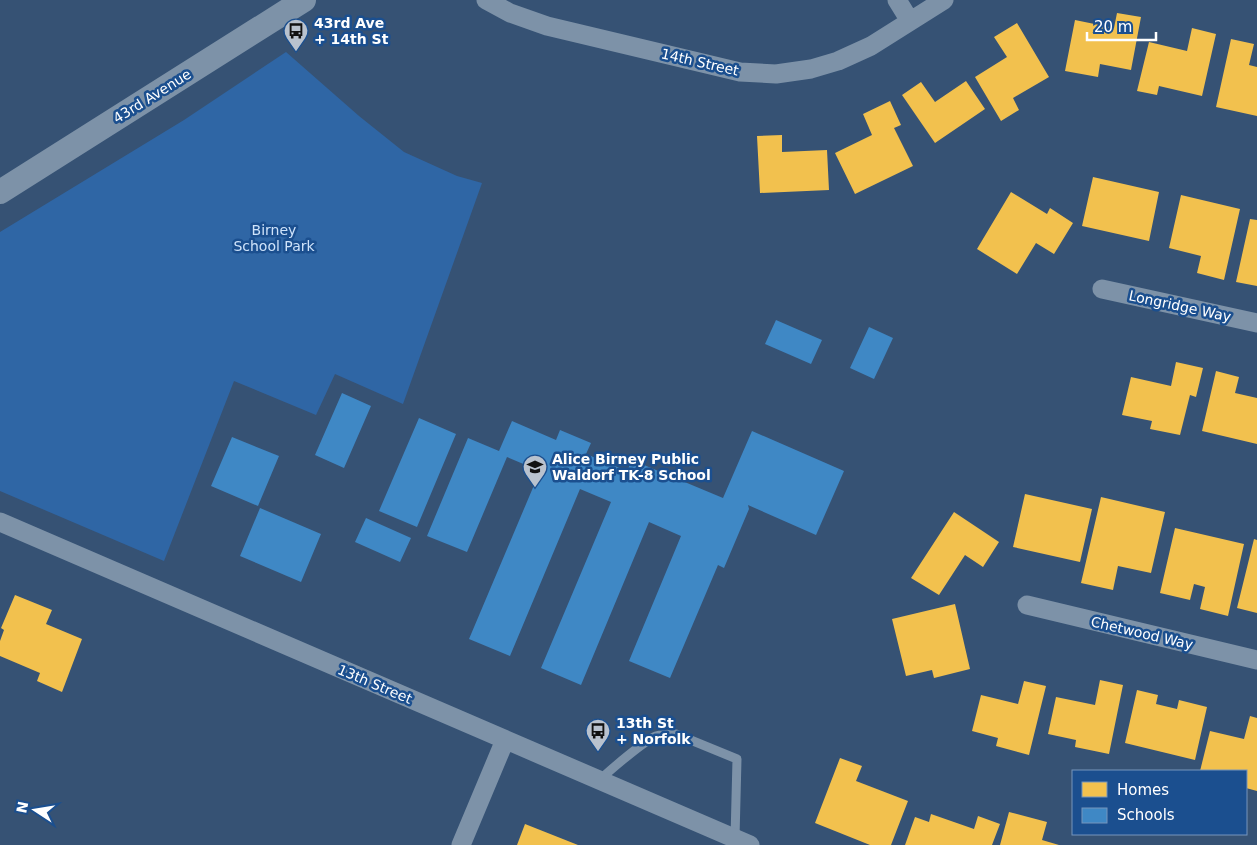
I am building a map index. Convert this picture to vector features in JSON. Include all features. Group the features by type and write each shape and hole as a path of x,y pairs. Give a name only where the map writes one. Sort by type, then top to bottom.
{"street":[{"name":"43rd Avenue","path":"0,192 304,0"},
{"name":"14th Street","path":"486,0 510,13 547,26 740,72 776,74 811,69 838,61 871,46 944,0"},
{"path":"897,0 910,21"},
{"name":"Longridge Way","path":"1102,289 1257,323"},
{"name":"13th Street","path":"0,522 742,842"},
{"name":"Chetwood Way","path":"1027,605 1257,660"},
{"path":"461,845 505,740"}],"lane":[{"path":"598,780 646,742 656,736 666,734 676,734 737,759 742,842"}],"green space":[{"name":"Birney School Park","path":"286,52 359,116 404,152 457,176 482,183 403,404 335,374 316,415 234,381 164,561 0,491 0,232 184,120"}],"building: Homes":[{"path":"1117,13 1141,17 1131,70 1100,64 1098,77 1065,71 1075,20 1114,28"},
{"path":"1017,23 1049,77 1013,98 1019,110 1001,121 975,77 1007,57 994,37"},
{"path":"1192,28 1216,34 1202,96 1159,86 1157,95 1137,91 1149,42 1187,51"},
{"path":"1231,39 1254,44 1249,65 1257,67 1257,116 1216,107"},
{"path":"966,81 985,109 935,143 902,95 921,82 935,102"},
{"path":"890,101 901,125 894,128 913,166 855,194 835,153 872,135 863,114"},
{"path":"782,135 782,152 827,150 829,190 760,193 757,136"},
{"path":"1093,177 1159,192 1149,241 1082,226"},
{"path":"1011,192 1047,214 1050,208 1073,223 1054,254 1036,243 1017,274 977,249"},
{"path":"1181,195 1240,209 1224,280 1197,273 1201,256 1169,248"},
{"path":"1250,219 1257,220 1257,286 1236,282"},
{"path":"1176,362 1203,368 1196,397 1190,395 1180,435 1150,429 1152,421 1122,415 1131,377 1171,386"},
{"path":"1216,371 1239,377 1235,393 1257,398 1257,444 1202,431"},
{"path":"1025,494 1092,509 1080,562 1013,547"},
{"path":"1101,497 1165,512 1151,573 1118,566 1113,590 1081,583"},
{"path":"954,512 999,542 983,567 965,555 939,595 911,578"},
{"path":"1175,528 1244,544 1228,616 1200,609 1205,587 1194,584 1190,600 1160,593"},
{"path":"1254,539 1257,540 1257,613 1237,608"},
{"path":"15,595 52,610 46,624 82,639 62,692 37,681 40,673 0,656 0,641 4,630 1,628"},
{"path":"955,604 970,669 934,678 932,670 906,676 892,619"},
{"path":"1100,680 1123,685 1109,754 1075,747 1076,740 1048,734 1056,697 1095,705"},
{"path":"1024,681 1046,686 1029,755 996,746 998,738 972,731 981,695 1018,704"},
{"path":"1137,690 1158,695 1156,704 1177,709 1179,700 1207,707 1195,760 1125,743"},
{"path":"1250,716 1257,718 1257,791 1247,788 1247,770 1200,770 1210,731 1244,739"},
{"path":"840,758 862,766 856,781 908,801 891,845 870,845 815,823"},
{"path":"1009,812 1047,822 1042,840 1059,845 1000,845"},
{"path":"931,814 974,829 978,816 1000,824 992,845 905,845 915,817 929,822"},
{"path":"525,824 578,845 517,845"}],"building: Schools":[{"path":"776,320 822,340 811,364 765,344"},
{"path":"869,327 893,338 874,379 850,368"},
{"path":"342,393 371,406 344,468 315,455"},
{"path":"419,418 456,434 417,527 379,511"},
{"path":"512,421 556,440 560,430 591,443 586,454 627,471 632,460 723,498 752,431 844,471 816,535 748,505 749,509 724,568 718,565 670,678 629,661 681,536 649,522 581,685 541,668 611,502 580,489 510,656 469,639 540,471 507,457 467,552 427,536 468,438 499,451"},
{"path":"232,437 279,456 258,506 211,486"},
{"path":"260,508 321,534 301,582 240,556"},
{"path":"366,518 411,538 400,562 355,542"}],"place":[{"name":"43rd Ave + 14th St","path":"296,52"},
{"name":"Alice Birney Public Waldorf TK-8 School","path":"535,488"},
{"name":"13th St + Norfolk","path":"598,752"}]}
